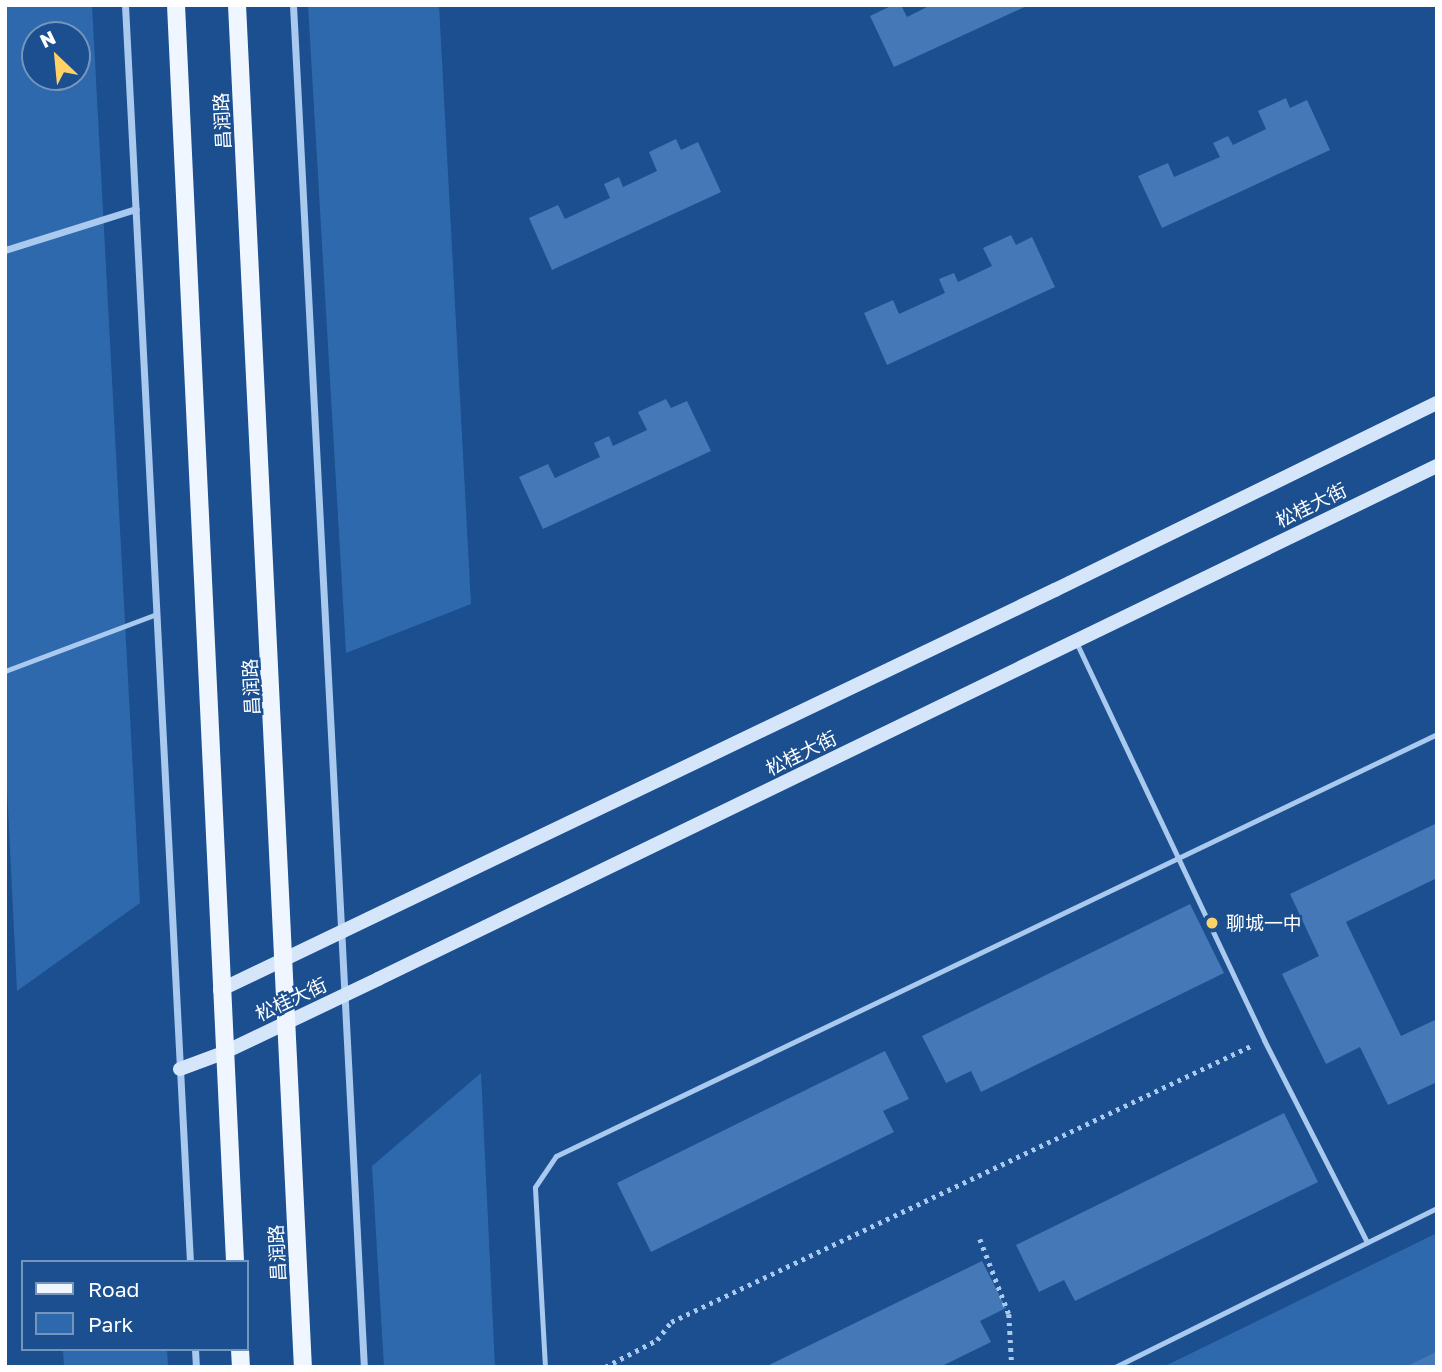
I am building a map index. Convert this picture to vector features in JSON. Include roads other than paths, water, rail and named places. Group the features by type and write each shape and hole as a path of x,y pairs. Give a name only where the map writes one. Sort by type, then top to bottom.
{"main road":[{"path":"176,5 220,990 235,1260"},
{"name":"昌润路","path":"237,5 303,1367"},
{"name":"松桂大街","path":"220,990 1437,403"},
{"name":"松桂大街","path":"180,1069 223,1053 345,995 1437,466"}],"street":[{"path":"125,5 190,1260"},
{"path":"293,5 364,1367"},
{"path":"5,250 136,209"}],"lane":[{"path":"5,671 157,614"},
{"path":"1076,641 1264,1040 1367,1242"},
{"path":"545,1367 535,1187 556,1156 1437,734"},
{"path":"1115,1367 1437,1208"}],"place":[{"name":"聊城一中","path":"1212,923"}]}
